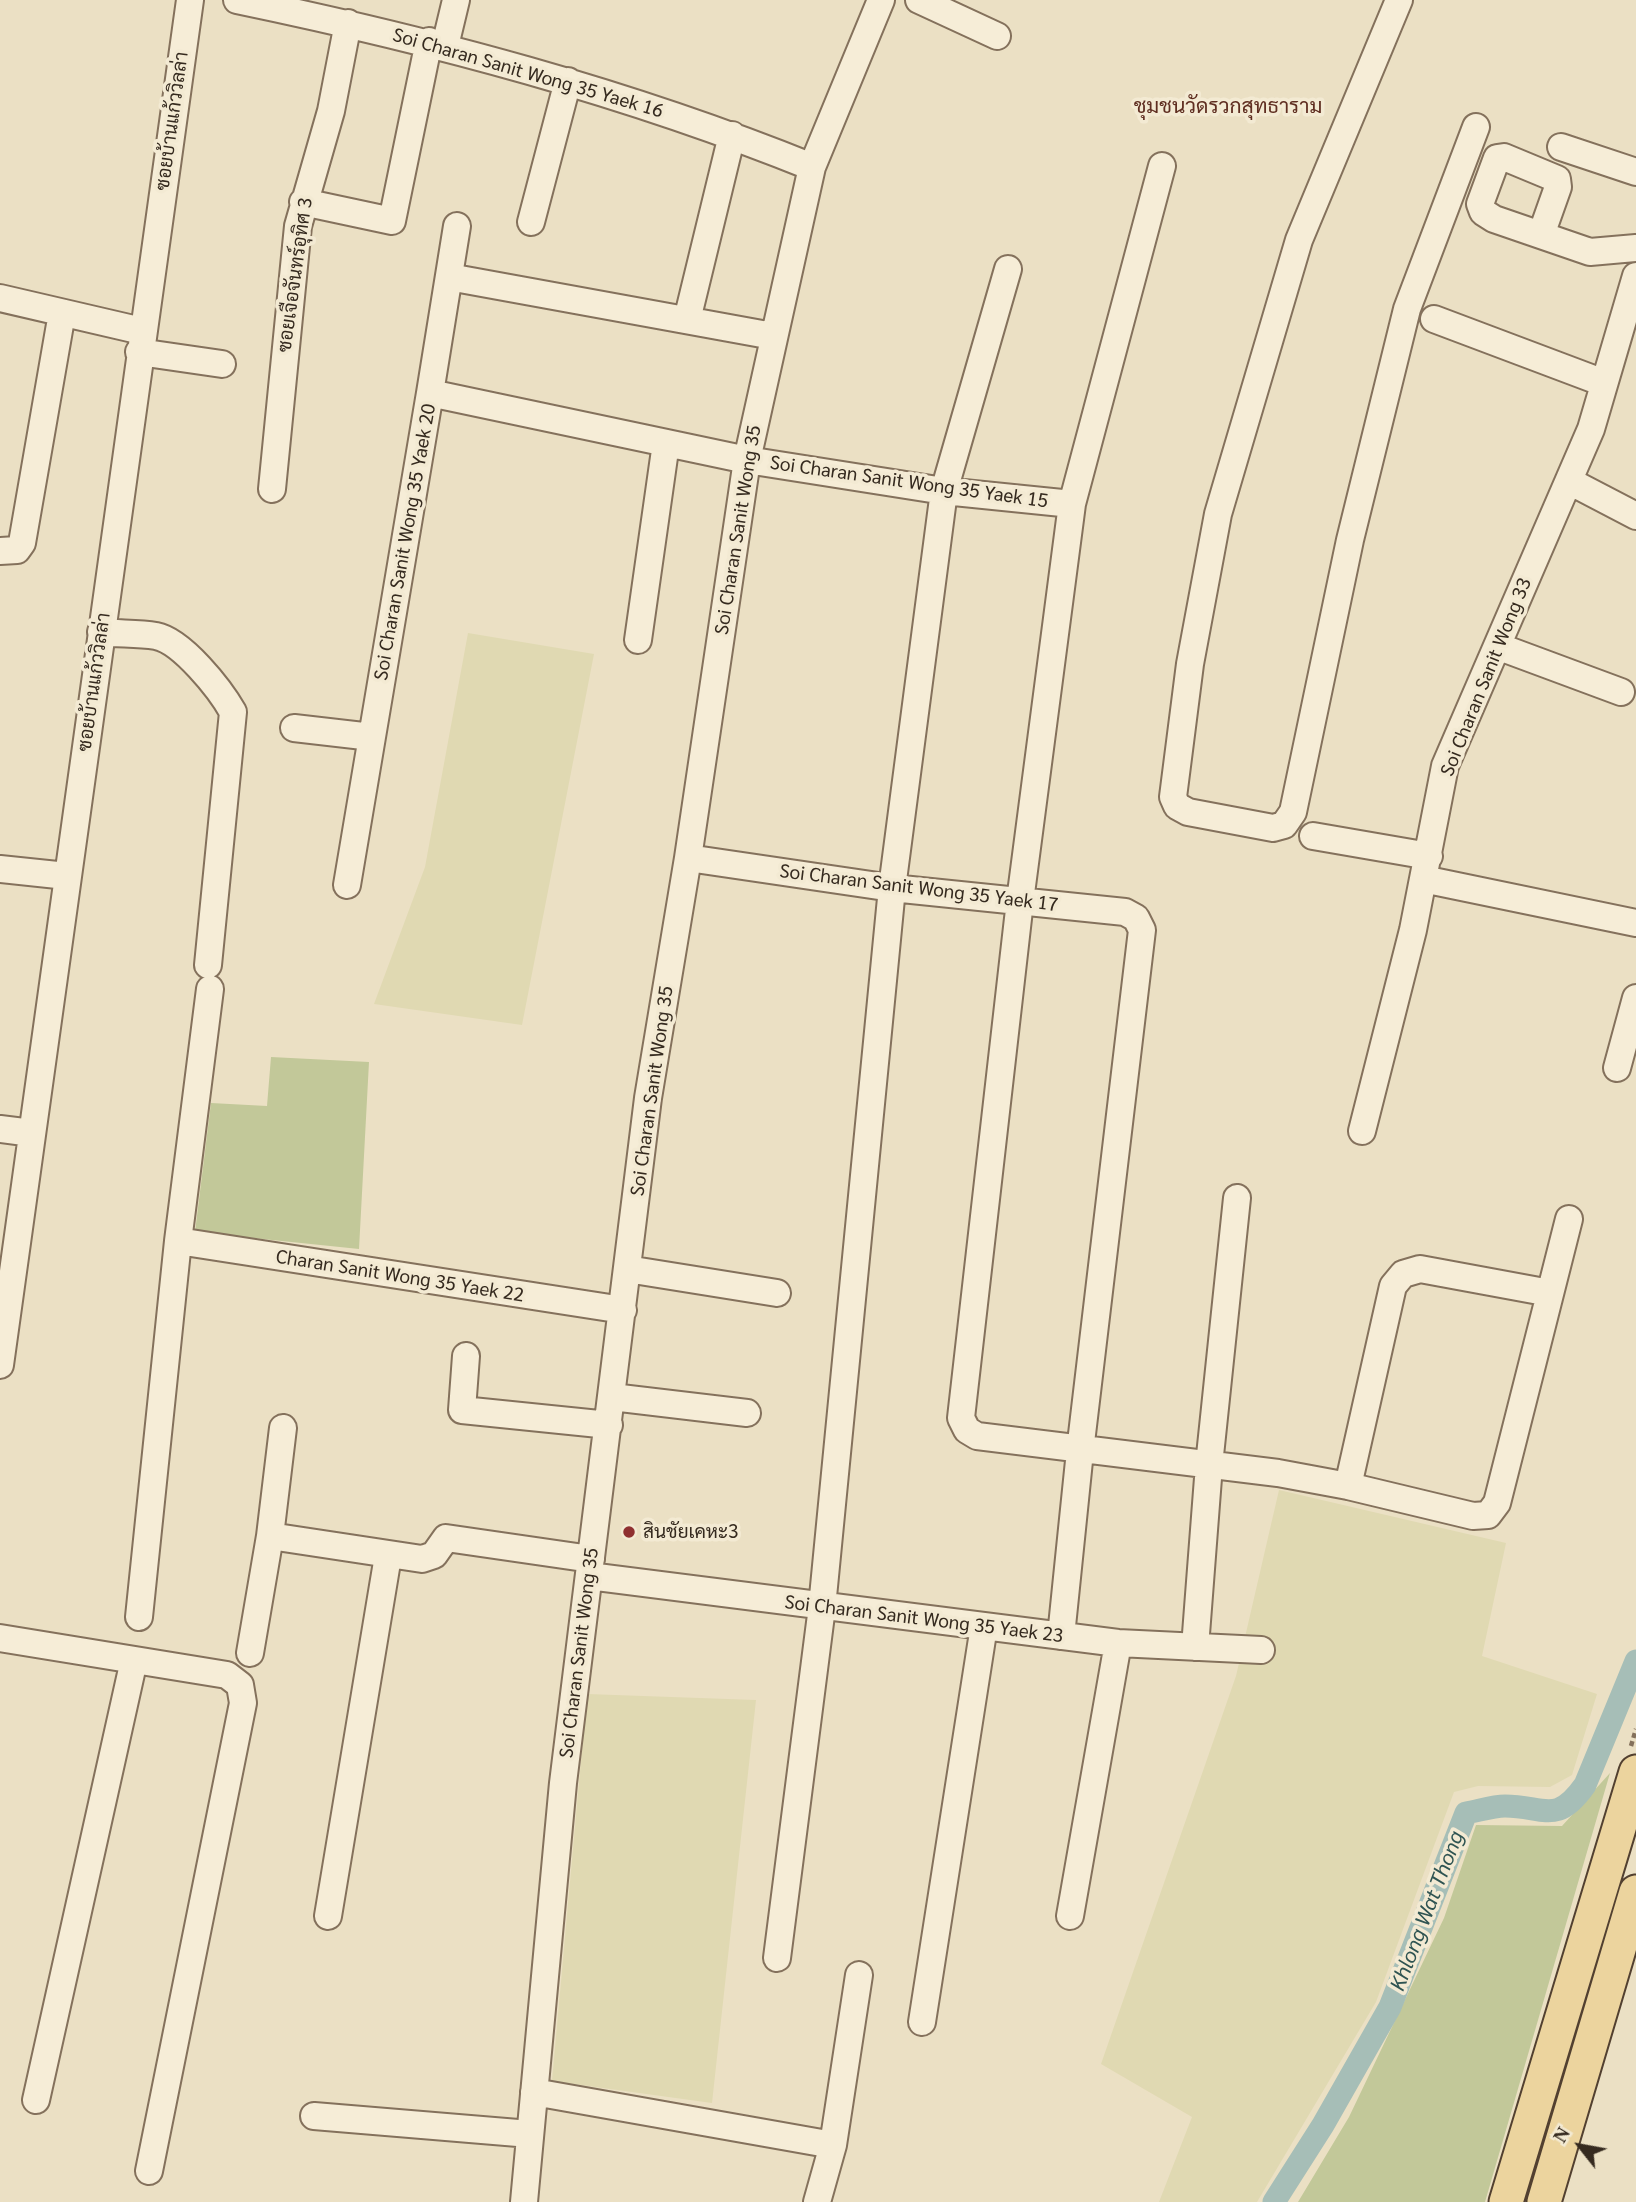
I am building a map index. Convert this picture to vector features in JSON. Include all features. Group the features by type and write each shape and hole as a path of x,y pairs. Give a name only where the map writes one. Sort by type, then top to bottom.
{"main road":[{"path":"1506,2202 1636,1772"},
{"path":"1544,2202 1636,1892"}],"street":[{"name":"ซอยบ้านแก้ววิลล่า","path":"0,1365 140,342 190,0"},
{"name":"Soi Charan Sanit Wong 35 Yaek 16","path":"237,0 437,44 568,81 732,135 812,167"},
{"path":"303,202 392,220 437,44 456,0"},
{"name":"Soi Charan Sanit Wong 35","path":"524,2202 563,1783 648,1098 688,858 747,460 812,167 881,0"},
{"path":"919,0 997,36"},
{"path":"1399,0 1299,240 1218,514 1190,664 1172,797 1177,806 1188,812 1273,828 1284,825 1293,811 1350,540 1407,309 1476,127"},
{"name":"ซอยเจือจันทร์อุทิศ 3","path":"272,489 284,345 303,202 331,111 348,23"},
{"path":"531,222 568,81"},
{"path":"688,320 732,135"},
{"path":"1561,147 1636,172"},
{"path":"1162,166 1072,504 1020,901 961,1418 967,1430 977,1436 1080,1451 1209,1465 1348,1486 1473,1516 1488,1515 1497,1503 1569,1219"},
{"path":"430,393 457,226"},
{"path":"1541,235 1590,252 1636,248"},
{"path":"777,1958 822,1607 892,888 944,491 1008,269"},
{"name":"Soi Charan Sanit Wong 33","path":"1362,1131 1413,930 1445,766 1591,429 1636,276"},
{"path":"449,277 773,336"},
{"path":"0,298 62,313 140,342 222,364"},
{"path":"0,551 17,550 22,543 62,313"},
{"path":"1434,319 1604,383"},
{"name":"Soi Charan Sanit Wong 35 Yaek 20","path":"347,885 430,393 747,460"},
{"path":"638,640 666,443"},
{"name":"Soi Charan Sanit Wong 35 Yaek 15","path":"747,460 944,491 1072,504"},
{"path":"1569,481 1636,516"},
{"path":"101,632 156,636 171,641 224,695 233,712 209,977 178,1241 139,1617"},
{"path":"1497,646 1622,692"},
{"path":"294,728 372,737"},
{"path":"1313,836 1636,923"},
{"name":"Soi Charan Sanit Wong 35 Yaek 17","path":"688,858 892,888 1125,912 1136,918 1142,930 1080,1451"},
{"path":"0,869 67,876"},
{"path":"1617,1068 1636,999"},
{"path":"0,1129 32,1133"},
{"path":"1195,1647 1209,1465 1237,1198"},
{"name":"Charan Sanit Wong 35 Yaek 22","path":"178,1241 623,1310"},
{"path":"627,1269 777,1293"},
{"path":"1348,1486 1393,1286 1404,1274 1420,1269 1550,1293"},
{"path":"466,1356 462,1410 609,1425"},
{"path":"612,1396 747,1413"},
{"path":"250,1653 270,1536 283,1428"},
{"path":"1061,1636 1080,1451"},
{"path":"270,1536 388,1556 328,1916"},
{"name":"Soi Charan Sanit Wong 35 Yaek 23","path":"388,1556 429,1558 446,1538 590,1567 822,1607 1118,1643 1261,1650"},
{"path":"922,2022 984,1626"},
{"path":"0,1638 227,1675 240,1685 243,1703 149,2171"},
{"path":"1070,1916 1118,1643"},
{"path":"36,2100 134,1660"},
{"path":"817,2202 833,2145 859,1975"},
{"path":"534,2092 833,2145"},
{"path":"314,2116 530,2134"}],"shaded area":[{"path":"468,633 594,654 522,1025 374,1004 425,867"},
{"path":"1279,1490 1506,1543 1482,1656 1597,1694 1572,1775 1550,1787 1478,1786 1454,1792 1376,2002 1257,2202 1159,2202 1192,2117 1101,2064 1236,1676"},
{"path":"587,1694 756,1700 712,2103 552,2081"}],"green space":[{"path":"271,1057 369,1062 359,1249 195,1232 211,1103 267,1106"},
{"path":"1610,1773 1485,2202 1298,2202 1349,2117 1444,1918 1476,1825 1562,1826"}],"waterway":[{"name":"Khlong Wat Thong","path":"1274,2202 1323,2125 1390,2007 1466,1813 1505,1806 1557,1810 1575,1798 1585,1785 1636,1661"}],"place":[{"name":"สินชัยเคหะ3","path":"629,1532"}],"district":[{"name":"ชุมชนวัดรวกสุทธาราม","path":"1228,106"}]}
